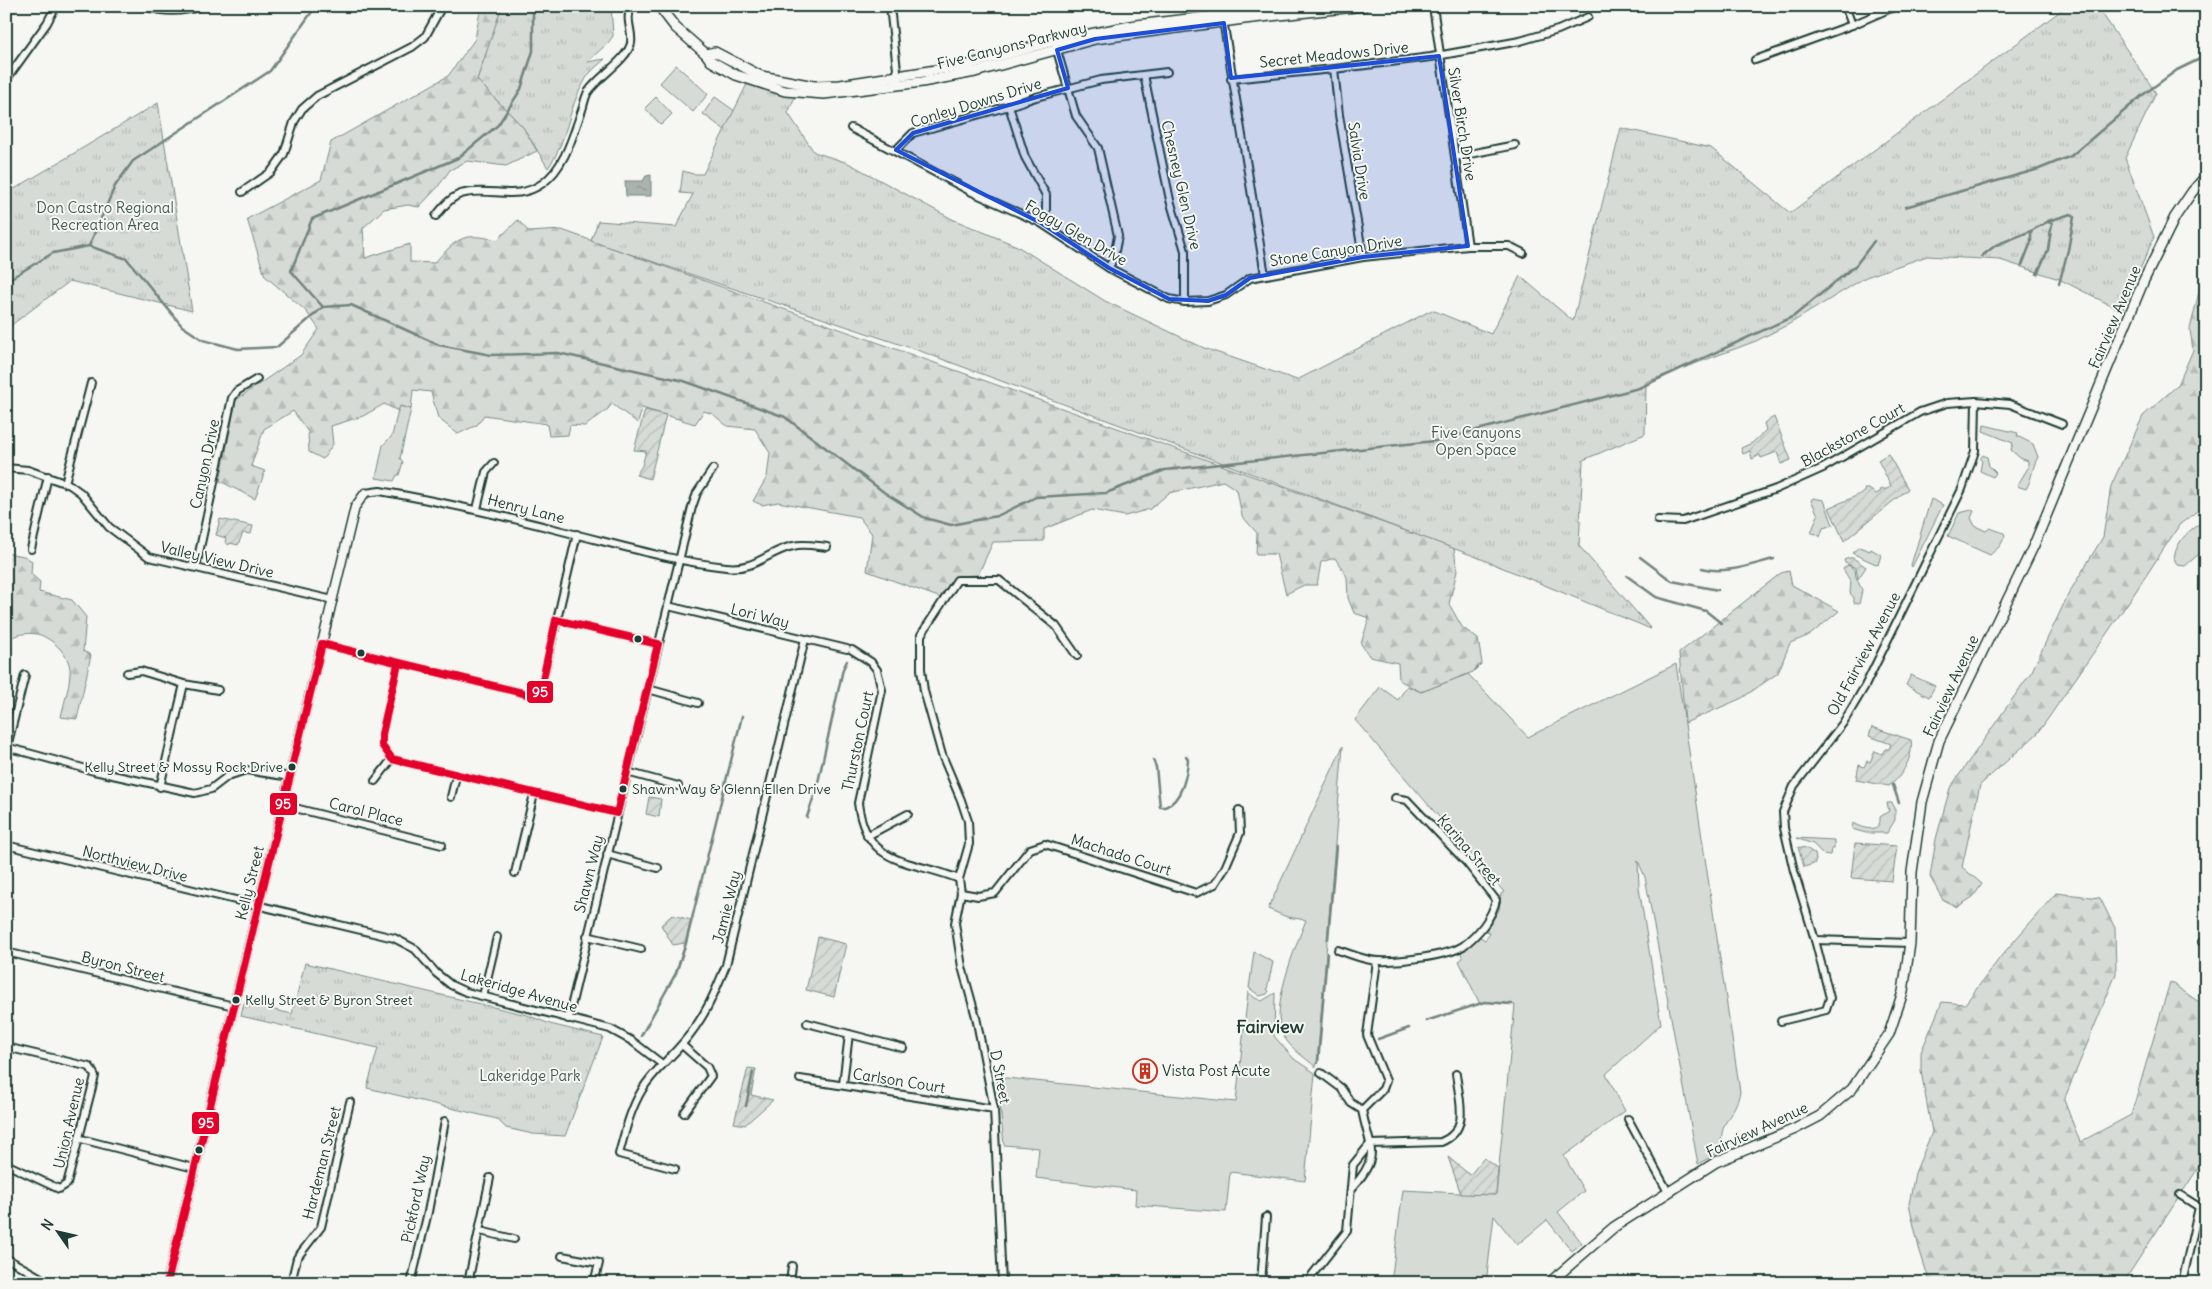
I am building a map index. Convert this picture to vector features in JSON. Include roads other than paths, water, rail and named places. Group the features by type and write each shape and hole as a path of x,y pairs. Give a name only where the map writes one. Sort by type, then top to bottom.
{"main road":[{"name":"Five Canyons Parkway","path":"659,6 675,27 706,54 711,61 736,75 785,91 824,94 898,81 975,72 1056,46 1302,6"},
{"name":"Five Canyons Parkway","path":"1223,19 1364,6"},
{"name":"Fairview Avenue","path":"1549,1283 1614,1227 1716,1162 1795,1129 1820,1116 1852,1089 1889,1034 1903,992 1910,943 1912,872 1921,811 1939,741 2034,545 2144,280 2175,217 2192,192 2206,176"}],"street":[{"path":"6,80 47,23 56,6"},
{"path":"145,6 157,10 178,12 202,6"},
{"path":"242,192 271,172 284,154 294,122 302,109 317,96 412,47 424,37 442,6"},
{"path":"436,216 447,202 464,193 527,193 543,183 558,169 587,94 598,80 626,53 631,43 628,16 632,6"},
{"path":"890,6 898,81"},
{"name":"Silver Birch Drive","path":"1433,6 1468,246"},
{"path":"1845,6 1852,25"},
{"path":"1755,60 1852,25 1896,6"},
{"name":"Secret Meadows Drive","path":"1231,79 1439,56 1520,41 1558,30 1588,17"},
{"name":"Stone Canyon Drive","path":"1223,19 1231,79 1265,275 1363,257 1468,246 1509,246 1523,253"},
{"path":"1056,46 1076,116 1098,148 1118,236 1114,256 1109,268"},
{"name":"Salvia Drive","path":"1334,69 1339,115 1363,257"},
{"name":"Conley Downs Drive","path":"896,150 913,133 1009,106 1036,96 1101,80 1166,72"},
{"name":"Chesney Glen Drive","path":"1144,75 1170,200 1185,252 1184,302"},
{"path":"1009,106 1025,157 1046,195 1046,210 1041,223"},
{"name":"Foggy Glen Drive","path":"851,128 896,150 972,192 1041,223 1109,268 1169,299 1184,302 1208,301 1226,295 1250,278 1265,275"},
{"path":"1455,157 1515,145"},
{"name":"Canyon Drive","path":"196,567 232,398 237,391 257,379"},
{"path":"65,483 91,383"},
{"name":"Blackstone Court","path":"1658,520 1683,520 1776,488 1823,468 1920,412 1947,403 1976,401 2010,404 2062,424"},
{"name":"Old Fairview Avenue","path":"1781,1021 1826,1010 1830,998 1794,871 1784,828 1783,812 1794,786 1843,723 1865,686 1962,489 1975,451 1976,401"},
{"path":"477,509 486,472 494,463"},
{"name":"Valley View Drive","path":"6,468 28,470 65,483 81,493 109,528 149,557 333,600"},
{"name":"Shawn Way","path":"568,1019 692,507 697,493 713,469"},
{"path":"31,549 48,476"},
{"name":"Henry Lane","path":"365,493 380,490 477,509 680,560 735,568 751,565 779,550 794,546 808,545 827,548"},
{"name":"Kelly Street","path":"167,1283 355,506 365,493"},
{"path":"322,644 539,697 577,534"},
{"path":"959,879 969,844 968,821 942,755 924,691 921,669 921,635 957,580 999,580 1056,626 1077,656"},
{"name":"Lori Way","path":"668,606 850,649"},
{"path":"556,620 658,644"},
{"name":"Jamie Way","path":"675,1169 619,1154 631,1109 643,1088 662,1064 682,1045 707,1010 726,965 805,639"},
{"name":"Thurston Court","path":"850,649 871,662 879,675 882,690 858,803 860,820 867,836 882,852 893,859 959,879"},
{"path":"398,664 382,734 382,745 392,760 617,813"},
{"path":"127,673 141,671 184,684 218,690"},
{"path":"25,675 7,747 160,786 195,793 211,789 228,776 246,770 290,777"},
{"path":"160,786 184,684"},
{"path":"648,689 698,703"},
{"path":"375,781 392,760"},
{"path":"627,772 678,786"},
{"path":"451,798 456,776"},
{"path":"515,873 534,794"},
{"name":"Karina Street","path":"1338,950 1377,961 1401,961 1461,947 1478,933 1494,910 1496,900 1466,862 1407,800 1395,798"},
{"name":"Carol Place","path":"283,805 442,845"},
{"name":"Machado Court","path":"961,893 978,896 995,894 1030,849 1046,844 1196,893 1215,884 1225,868 1240,833 1239,810"},
{"path":"867,836 908,814"},
{"name":"Northview Drive","path":"6,845 258,905"},
{"path":"607,854 658,868"},
{"name":"D Street","path":"959,879 961,893 955,923 962,967 976,1017 994,1109 1002,1283"},
{"name":"Lakeridge Avenue","path":"258,905 394,938 415,949 436,973 451,985 483,996 610,1029 632,1041 662,1064"},
{"path":"587,936 641,949"},
{"path":"483,996 497,937"},
{"path":"1815,940 1910,943"},
{"name":"Byron Street","path":"6,952 234,1006"},
{"path":"1362,1110 1383,1089 1386,1081 1367,1034 1377,961"},
{"path":"807,1023 903,1048"},
{"path":"843,1084 849,1034"},
{"path":"682,1045 707,1067 711,1076 684,1113"},
{"name":"Union Avenue","path":"6,1047 90,1067 95,1076 81,1139 67,1184 59,1189 6,1164"},
{"path":"1321,1073 1341,1088 1351,1103 1362,1110 1370,1144 1370,1162 1366,1172 1352,1186"},
{"path":"1310,1283 1312,1276 1347,1231 1353,1164 1370,1144 1441,1142 1451,1138 1458,1130 1461,1119 1456,1074"},
{"name":"Carlson Court","path":"800,1078 994,1109"},
{"name":"Hardeman Street","path":"291,1283 297,1258 321,1227 350,1102"},
{"path":"1628,1119 1668,1192"},
{"name":"Pickford Way","path":"411,1283 428,1212 445,1121"},
{"path":"81,1139 194,1168"},
{"path":"1359,1156 1370,1162"},
{"path":"468,1283 490,1178"},
{"path":"2180,1195 2199,1207 2182,1283"},
{"path":"1262,1283 1266,1217"},
{"path":"480,1231 514,1239"},
{"path":"562,1256 599,1263 594,1283"},
{"path":"6,1258 40,1280 50,1283"},
{"path":"790,1283 792,1266"}],"water":[{"path":"651,175 651,196 626,196 625,181 643,181 646,176"}],"waterway":[{"path":"89,246 115,186 133,161 270,71 316,6"},
{"path":"323,307 291,271 312,219 458,158 498,125 521,89 533,51 533,6"},
{"path":"1905,207 2039,169 2071,156 2144,94 2177,70 2206,56"},
{"path":"2048,221 2071,214 2074,217 2059,284"},
{"path":"2022,265 2031,242 2031,231 2047,222 2052,223 2048,250 2037,274"},
{"path":"1982,256 1996,245 2031,231"},
{"path":"6,281 53,253 89,246 127,259 182,326 203,340 238,349 277,347 323,307 351,305 439,345 491,355 558,353 684,381 785,417 885,493 925,518 951,525 997,516 1036,497 1106,493 1165,470 1435,441 1639,388 1794,316 1856,265 1874,241"},
{"path":"2037,527 2062,465"},
{"path":"1640,557 1672,581 1718,590"},
{"path":"1702,568 1729,570 1774,559"},
{"path":"1627,576 1656,597 1706,611 1721,623"},
{"path":"1940,730 1982,643"},
{"path":"807,817 817,787 843,669 847,661"},
{"path":"641,1036 676,973 686,943 742,716"},
{"path":"1912,839 1918,802 1932,749"},
{"path":"1153,760 1156,767 1160,807 1165,807 1176,799 1185,780 1188,759 1186,756"},
{"path":"1893,785 1899,803"},
{"path":"1328,939 1336,846"},
{"path":"1318,1063 1327,953"},
{"path":"1426,1021 1485,1002 1512,1004"},
{"path":"1378,1039 1409,1028"},
{"path":"746,1106 753,1072"}],"place":[{"name":"Kelly Street & Mossy Rock Drive","path":"292,767"},
{"name":"Shawn Way & Glenn Ellen Drive","path":"623,789"},
{"name":"Kelly Street & Byron Street","path":"236,1000"},
{"name":"Vista Post Acute","path":"1145,1071"}],"district":[{"name":"Fairview","path":"1270,1027"}],"park label":[{"name":"Don Castro Regional Recreation Area","path":"105,216"},
{"name":"Five Canyons Open Space","path":"1476,442"},
{"name":"Lakeridge Park","path":"530,1076"}]}
